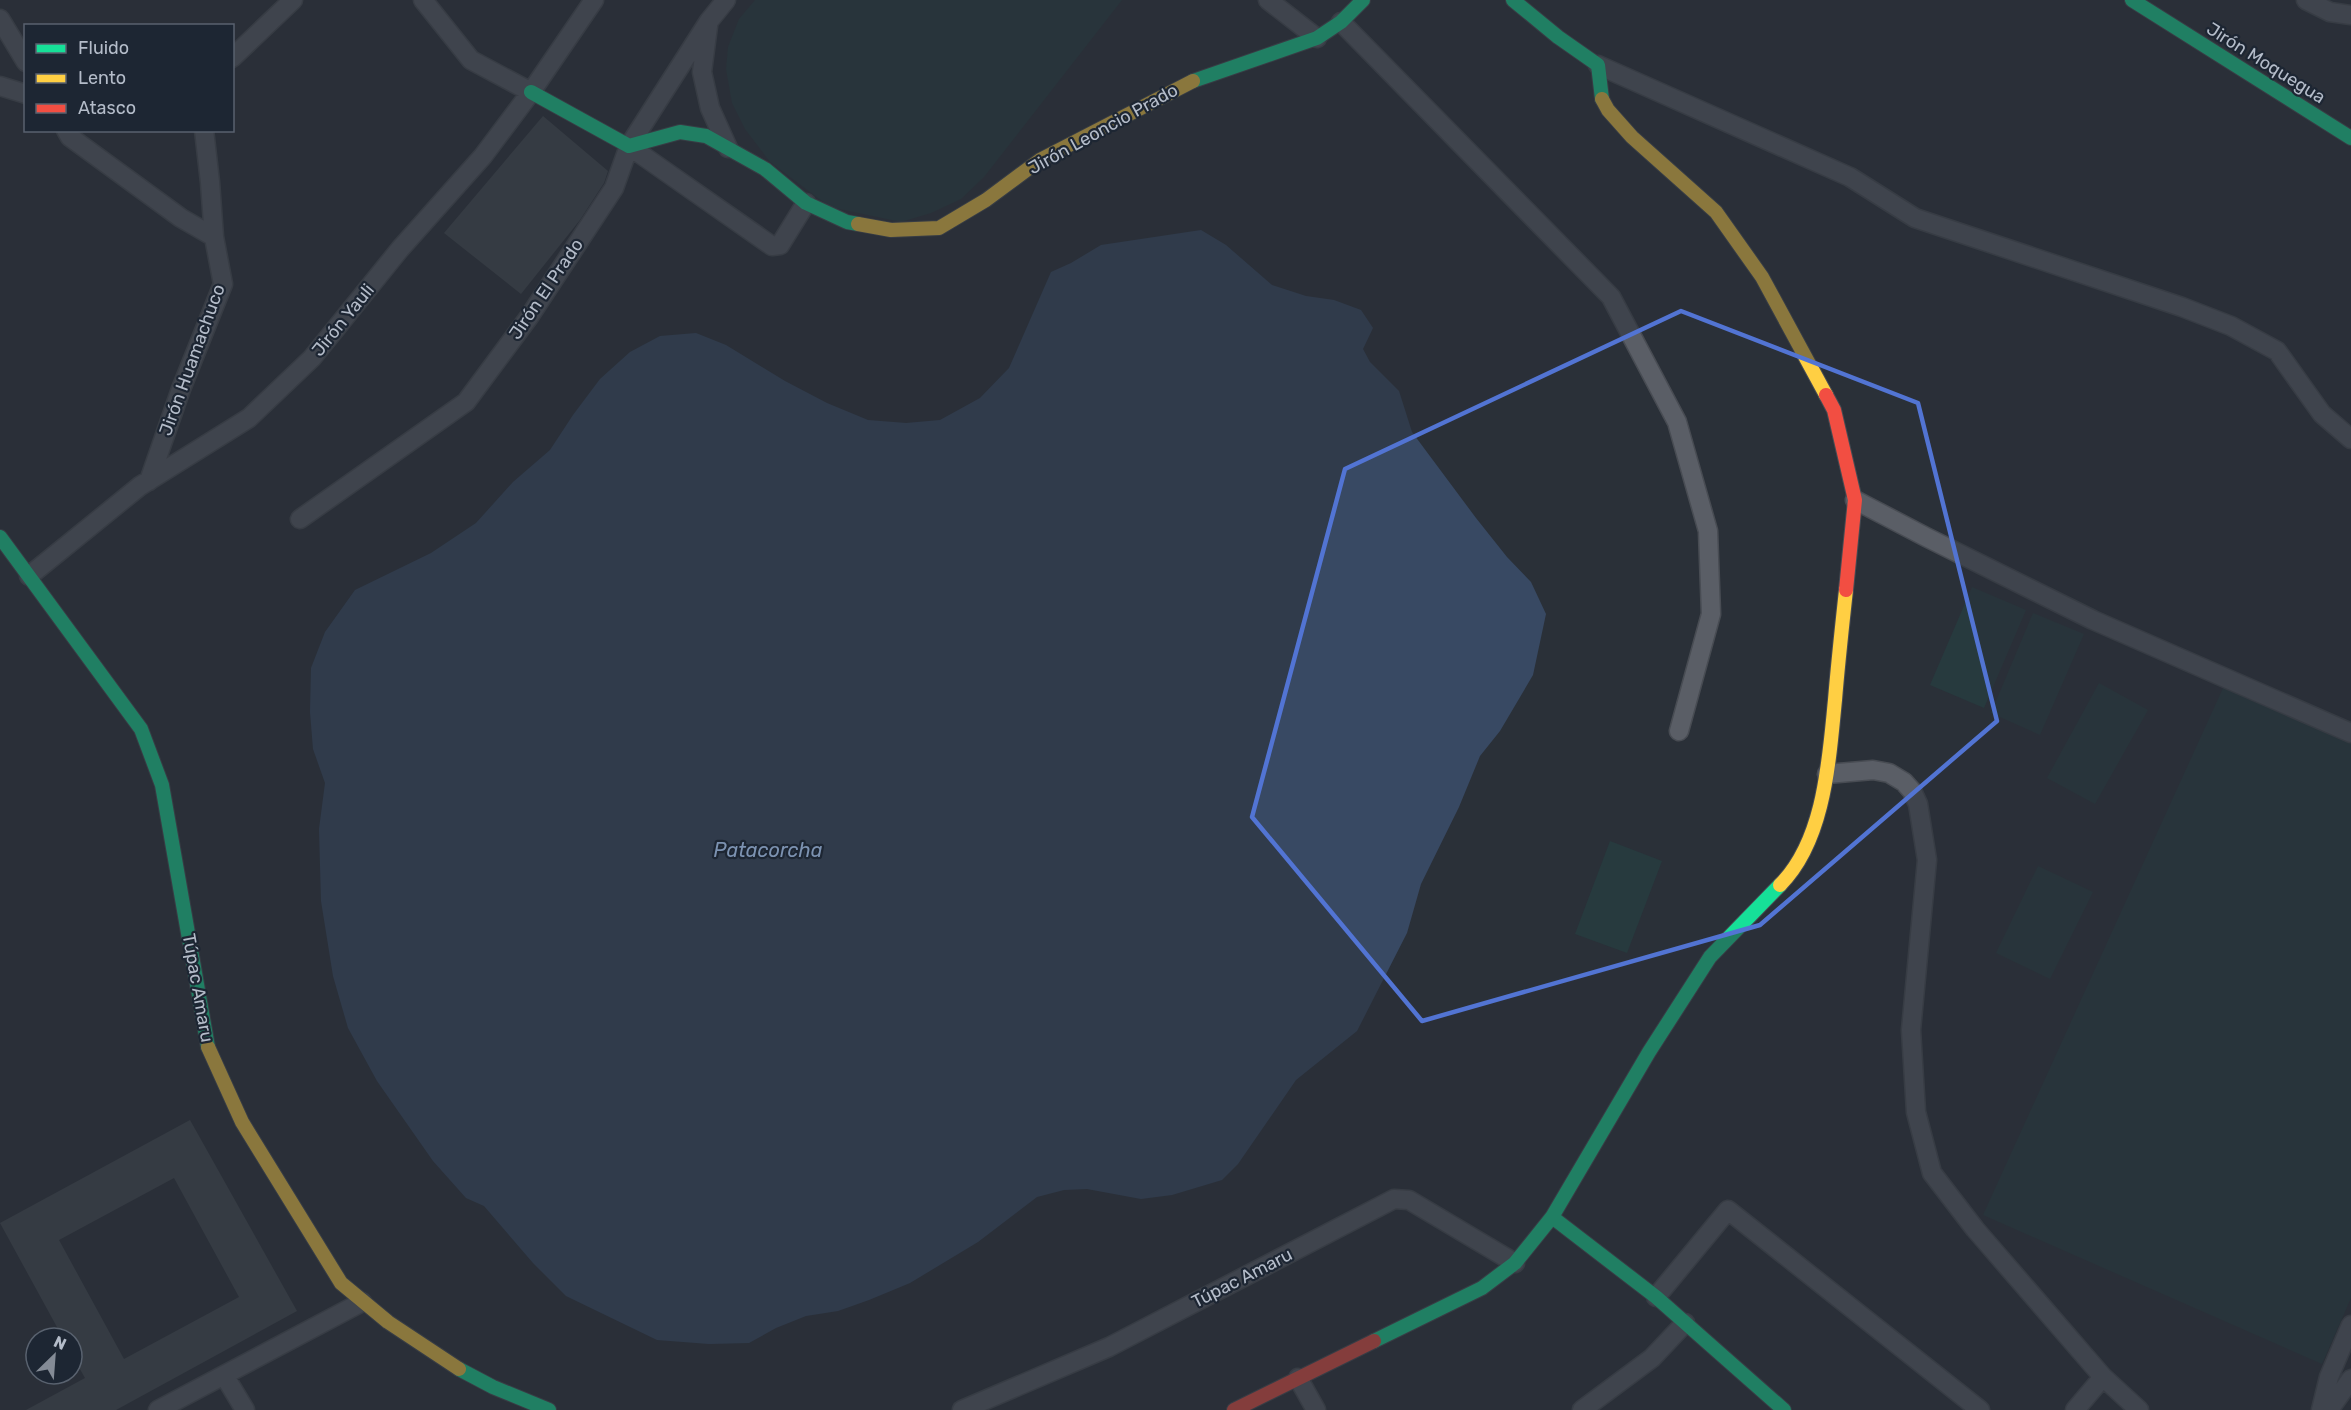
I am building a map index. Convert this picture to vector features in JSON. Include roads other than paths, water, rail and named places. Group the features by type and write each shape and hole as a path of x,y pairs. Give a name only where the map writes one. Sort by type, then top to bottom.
{"street":[{"path":"234,56 293,0"},
{"path":"423,0 471,60 629,146 772,246 780,245 806,203"},
{"name":"Jirón Yauli","path":"29,576 149,481 249,417 312,358 400,249 483,156 531,92 594,0"},
{"name":"Jirón El Prado","path":"300,519 466,402 529,317 614,188 629,146 709,21 726,0"},
{"path":"1268,0 1317,38"},
{"name":"Jirón Leoncio Prado","path":"629,146 680,132 706,136 765,169 806,203 847,222 891,230 939,228 986,200 1040,160 1200,77 1317,38 1341,22 1363,0"},
{"path":"1514,0 1558,37 1598,65 1850,177 1915,218 2182,307 2230,326 2277,351 2322,414 2351,439"},
{"name":"Jirón Moquegua","path":"2132,0 2351,138"},
{"path":"2306,0 2330,12 2351,15"},
{"path":"0,19 24,59"},
{"path":"709,21 702,72 710,108 728,148"},
{"path":"1341,22 1611,297 1677,422 1708,531 1711,614 1679,731"},
{"path":"1234,1410 1482,1288 1515,1263 1552,1217 1649,1052 1710,957 1787,878 1810,838 1827,774 1855,500 1834,410 1762,277 1716,212 1632,137 1608,110 1602,99 1598,65"},
{"path":"0,86 24,93"},
{"path":"67,132 181,218 214,237"},
{"name":"Jirón Huamachuco","path":"149,481 181,389 223,284 214,237 204,132"},
{"path":"1855,500 2093,620 2351,733"},
{"name":"Túpac Amaru","path":"0,537 141,729 162,785 208,1049 242,1122 342,1283 362,1302 441,1359 519,1400 549,1410"},
{"path":"1827,774 1873,770 1889,773 1912,790 1918,804 1927,860 1911,1029 1916,1112 1932,1173 1975,1229 2103,1377 2139,1410"},
{"name":"Túpac Amaru","path":"963,1410 1109,1347 1394,1199 1410,1200 1515,1263"},
{"path":"1656,1297 1728,1210 1980,1410"},
{"path":"1552,1217 1656,1297 1784,1410"},
{"path":"158,1410 362,1302"},
{"path":"1582,1410 1652,1358 1685,1323"},
{"path":"2321,1410 2329,1377 2351,1325"},
{"path":"224,1375 245,1410"},
{"path":"2075,1410 2103,1377"},
{"path":"1298,1378 1316,1410"},
{"path":"2329,1410 2351,1379"}],"water":[{"name":"Patacorcha","path":"1201,230 1226,245 1272,285 1306,296 1334,300 1361,310 1373,328 1363,349 1370,362 1399,391 1412,432 1476,518 1507,557 1531,582 1546,614 1533,675 1500,731 1480,756 1459,807 1421,884 1407,933 1357,1031 1296,1080 1238,1164 1222,1180 1172,1195 1141,1199 1087,1189 1064,1190 1037,1197 978,1242 910,1283 838,1311 806,1316 776,1328 749,1343 709,1344 657,1340 566,1296 533,1263 484,1206 466,1198 433,1161 377,1081 348,1028 333,976 321,901 319,829 325,783 313,749 310,712 311,668 325,632 355,590 431,553 476,523 513,482 550,450 600,379 630,352 660,336 696,333 726,345 785,381 827,403 868,420 906,423 940,420 980,398 1009,368 1051,272 1101,245"}]}
